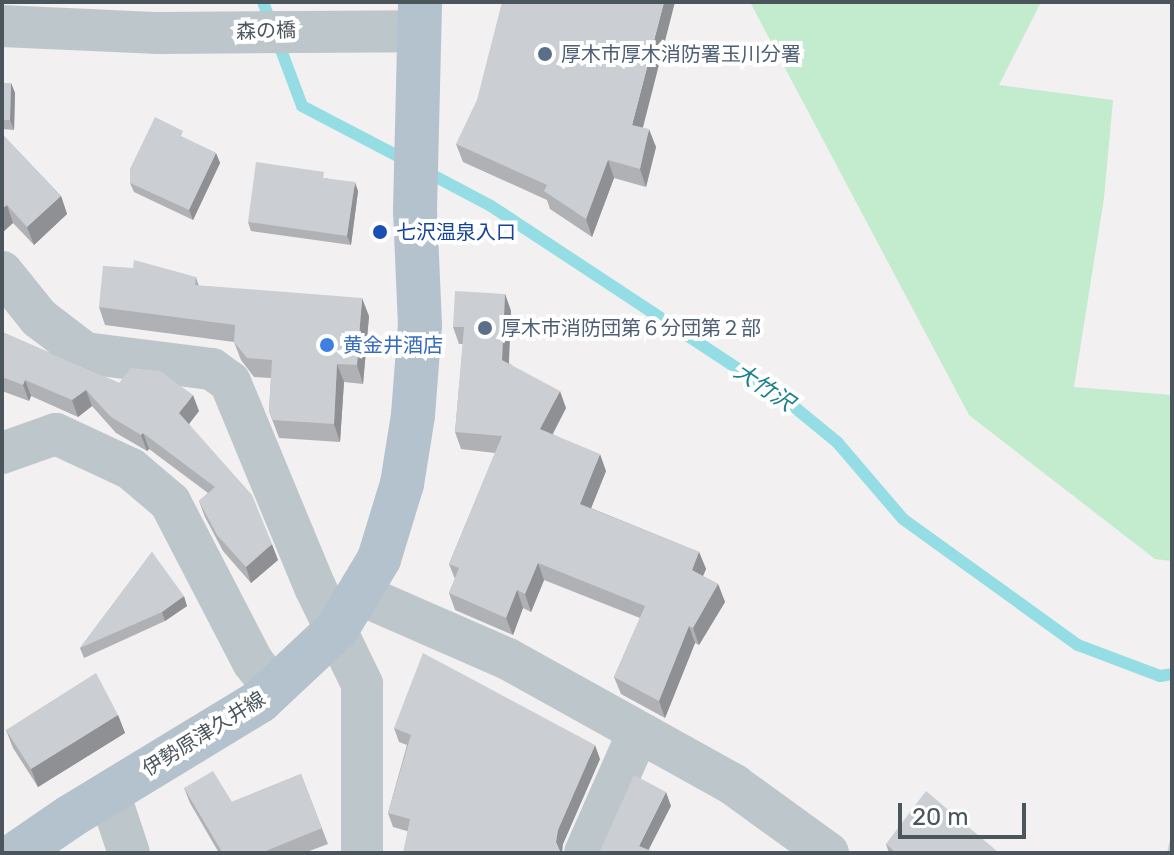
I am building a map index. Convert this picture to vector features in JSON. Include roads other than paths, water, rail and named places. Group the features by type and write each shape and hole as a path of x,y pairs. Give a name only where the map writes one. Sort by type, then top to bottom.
{"main road":[{"name":"伊勢原津久井線","path":"18,852 260,701 348,612 379,559 394,517 413,415 420,325 415,210 420,17"}],"street":[{"name":"森の橋","path":"2,26 209,33 324,30 420,17"},
{"path":"2,272 39,318 85,353 212,369 230,382 315,587 348,612 508,659 734,785 828,853"},
{"path":"2,453 56,434 131,469 170,502 253,662 274,689"},
{"path":"348,612 362,684 362,853"},
{"path":"585,853 638,733"},
{"path":"109,793 129,853"}],"waterway":[{"name":"大竹沢","path":"263,2 302,106 407,161"},
{"name":"大竹沢","path":"423,170 491,206 787,401 837,442 903,519 1078,645 1160,676 1172,674"}],"place":[{"name":"厚木市厚木消防署玉川分署","path":"545,54"},
{"name":"七沢温泉入口","path":"380,232"},
{"name":"厚木市消防団第６分団第２部","path":"485,328"},
{"name":"黄金井酒店","path":"327,345"}]}
